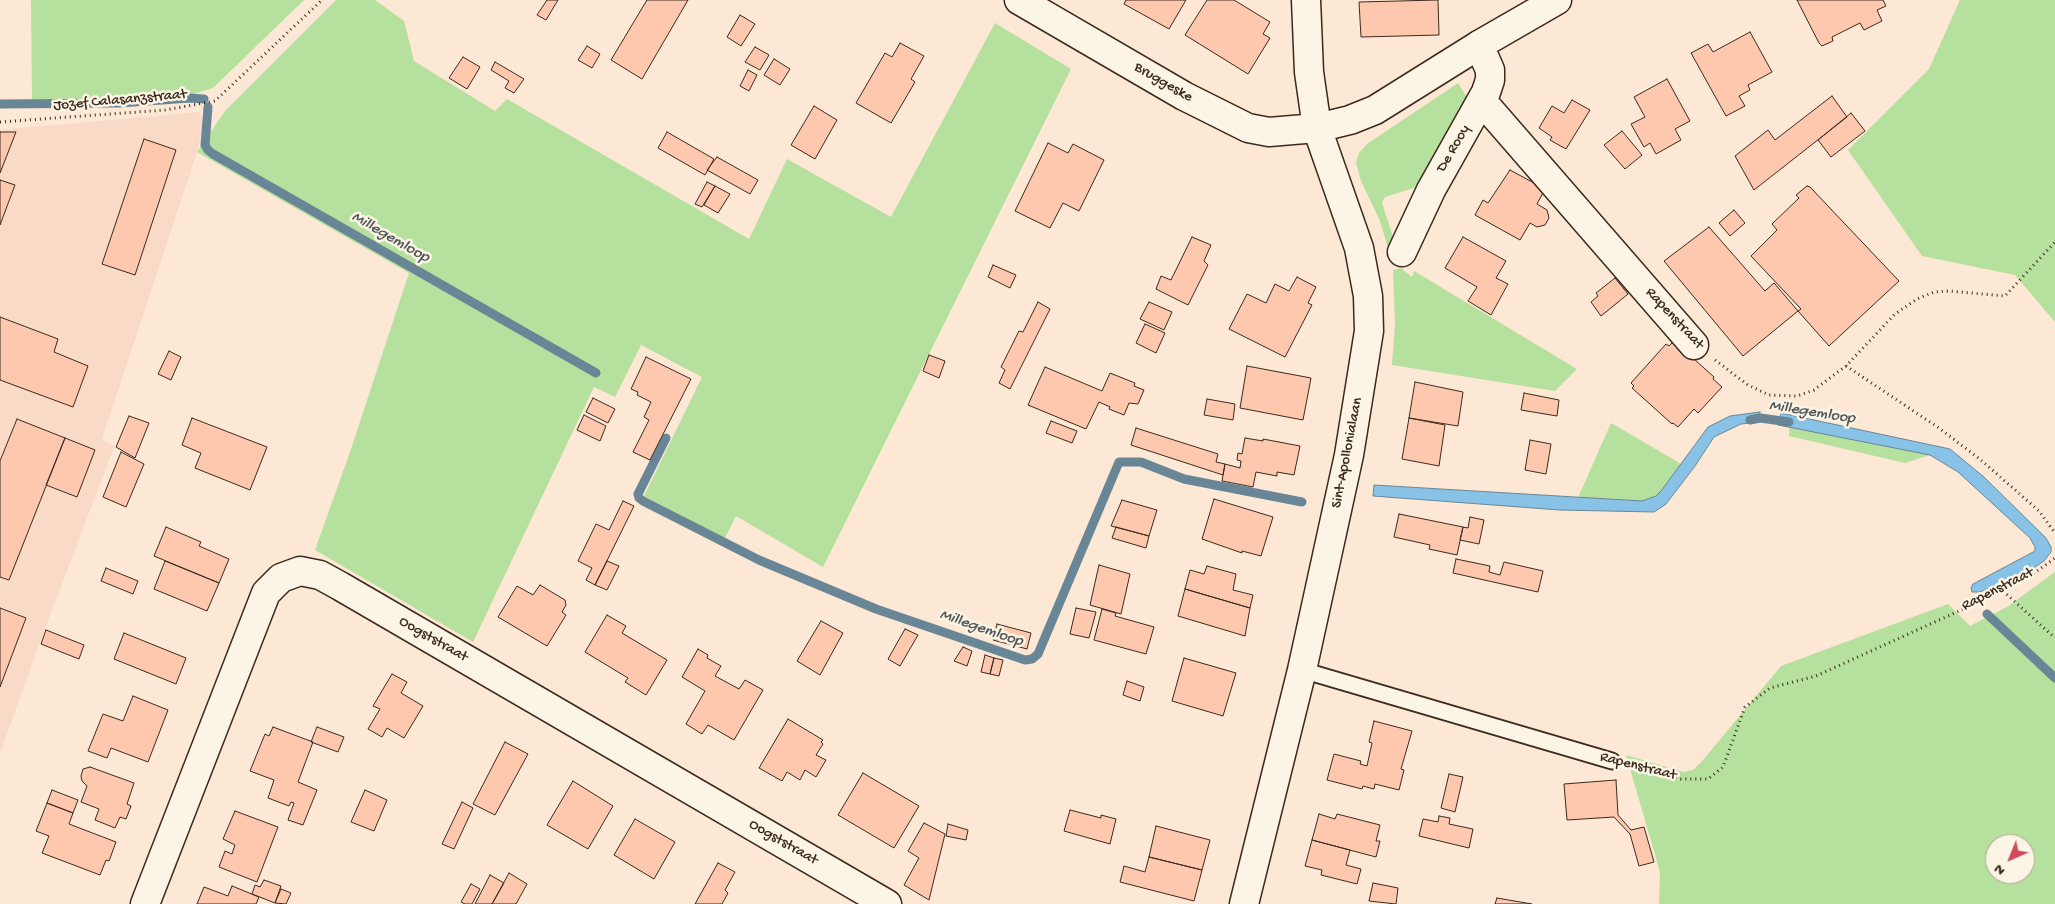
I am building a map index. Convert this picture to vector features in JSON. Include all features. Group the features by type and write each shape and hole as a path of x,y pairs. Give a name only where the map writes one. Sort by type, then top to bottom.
{"street":[{"name":"Bruggeske","path":"1020,0 1184,96 1248,128 1269,132 1317,128"},
{"name":"Sint-Apollonialaan","path":"1244,904 1302,670 1349,455 1369,331 1368,296 1359,248 1317,128 1309,72 1306,0"},
{"path":"1317,128 1350,120 1375,110 1479,45 1557,0"},
{"name":"De Rooy","path":"1402,252 1431,190 1482,101 1490,80 1490,70 1479,45"},
{"name":"Rapenstraat","path":"1482,101 1694,345"},
{"name":"Oogststraat","path":"145,904 266,593 281,578 300,571 320,575 340,586 887,904"}],"lane":[{"name":"Rapenstraat","path":"1302,670 1612,761"}],"path":[{"name":"Jozef Calasanzstraat","path":"0,122 166,110 215,101 322,0"},
{"name":"Rapenstraat","path":"1694,345 1748,385 1769,396 1797,396 1814,390 1846,366 1895,314 1917,299 1934,292 1949,290 2005,296 2055,242"},
{"path":"1846,366 1939,428 1981,460 2040,511 2055,533"},
{"name":"Rapenstraat","path":"1612,761 1681,779 1708,779 1723,767 1745,707 1770,688 1816,676 2003,591 2030,576 2055,558"},
{"path":"2003,591 2055,638"}],"shaded area":[{"path":"200,112 203,125 197,152 102,439 114,447 39,644 0,754 0,130"}],"green space":[{"path":"31,0 304,0 213,88 180,98 32,99"},
{"path":"336,0 375,0 404,21 414,61 495,111 507,99 749,239 787,159 891,217 995,23 1071,69 823,567 736,516 725,538 644,496 702,377 641,345 615,397 594,387 473,642 315,550 350,452 409,273 197,152 225,111"},
{"path":"1960,0 2055,0 2055,322 2015,275 1922,256 1848,150 1929,69"},
{"path":"1458,83 1469,101 1420,186 1388,196 1384,198 1382,203 1397,249 1390,255 1380,221 1361,181 1356,163 1359,153 1367,144"},
{"path":"1401,268 1412,277 1414,271 1577,369 1555,391 1392,365 1395,325 1393,270"},
{"path":"1790,417 1914,444 1930,455 1905,463 1789,436"},
{"path":"1611,423 1683,465 1661,494 1642,505 1577,500"},
{"path":"2055,572 2055,904 1659,904 1660,872 1626,755 1683,772 1693,770 1781,666 1948,604 1970,626 2007,607"}],"water":[{"path":"1760,412 1759,422 1741,424 1714,437 1666,504 1654,512 1560,510 1373,496 1374,485 1642,501 1656,496 1661,491 1708,427 1730,416"},
{"path":"1781,413 1950,449 1984,477 2046,538 2051,547 2051,552 2044,561 2032,569 1980,592 1972,592 1973,584 2035,551 2030,538 1958,472 1930,455 1778,425"}],"building":[{"path":"547,0 558,0 546,20 537,15"},
{"path":"647,0 688,0 642,79 611,60"},
{"path":"1126,0 1186,0 1169,29 1124,4"},
{"path":"1207,0 1234,0 1270,22 1263,34 1270,38 1248,74 1185,35"},
{"path":"1438,0 1439,35 1361,37 1359,2"},
{"path":"1797,0 1883,0 1886,6 1877,10 1882,21 1864,30 1860,23 1832,37 1833,41 1822,46"},
{"path":"740,15 755,24 741,46 727,37"},
{"path":"1750,32 1772,72 1748,85 1750,90 1739,96 1745,106 1726,116 1691,53 1708,44 1713,52"},
{"path":"900,43 924,56 911,79 915,82 891,123 856,103 885,53 892,57"},
{"path":"587,46 600,54 592,68 578,60"},
{"path":"755,47 769,55 760,70 745,62"},
{"path":"463,57 480,67 467,89 449,78"},
{"path":"774,59 790,69 780,85 764,75"},
{"path":"495,62 524,79 514,93 505,88 509,81 491,70"},
{"path":"748,70 757,75 749,91 740,86"},
{"path":"1667,79 1690,121 1675,129 1681,140 1656,154 1650,143 1644,147 1631,124 1645,117 1634,97"},
{"path":"1832,96 1847,117 1754,190 1735,156 1768,130 1775,140"},
{"path":"1572,100 1590,110 1566,149 1550,140 1552,137 1539,128 1552,106 1564,113"},
{"path":"814,106 837,120 815,159 791,145"},
{"path":"1851,113 1865,131 1831,157 1818,140"},
{"path":"1622,131 1642,155 1625,169 1604,145"},
{"path":"0,132 16,132 0,173"},
{"path":"667,132 714,159 705,175 658,148"},
{"path":"144,139 176,150 135,275 102,264"},
{"path":"1048,143 1068,153 1073,144 1104,160 1079,211 1063,203 1050,228 1015,211"},
{"path":"717,157 758,180 750,194 707,170"},
{"path":"1510,170 1545,189 1537,204 1547,210 1549,218 1545,225 1537,227 1530,223 1520,240 1475,215 1483,200 1488,203"},
{"path":"0,180 15,185 0,225"},
{"path":"707,182 715,186 702,207 695,204"},
{"path":"715,186 730,194 718,213 704,205"},
{"path":"1807,186 1899,281 1829,346 1798,311 1801,309 1751,256 1777,230 1772,224 1799,198 1796,195"},
{"path":"1734,210 1745,223 1730,236 1719,223"},
{"path":"1709,227 1765,291 1774,283 1798,311 1743,356 1664,261"},
{"path":"1192,237 1211,245 1204,261 1208,265 1188,305 1156,289 1161,276 1171,280"},
{"path":"1463,237 1506,261 1496,278 1508,284 1491,315 1468,301 1477,287 1445,268"},
{"path":"993,265 1016,275 1010,288 988,277"},
{"path":"1297,277 1316,287 1308,303 1312,305 1285,357 1229,329 1247,294 1266,303 1275,284 1289,291"},
{"path":"1615,278 1628,294 1601,316 1591,302 1598,296 1596,293"},
{"path":"1038,302 1050,309 1010,389 999,383 1005,370 1001,367 1019,331 1023,332"},
{"path":"1149,302 1172,312 1164,330 1140,319"},
{"path":"0,317 58,339 54,352 88,366 73,407 0,380"},
{"path":"1145,324 1165,333 1156,353 1136,343"},
{"path":"1674,341 1714,377 1713,379 1722,387 1698,413 1694,409 1678,427 1672,424 1632,388 1634,386 1631,383 1666,344 1669,346"},
{"path":"169,351 181,357 171,380 158,374"},
{"path":"929,355 945,361 939,378 923,371"},
{"path":"646,357 691,379 650,460 633,452 649,420 644,417 651,402 637,395 638,392 631,389"},
{"path":"1247,366 1311,378 1303,420 1240,408"},
{"path":"1045,367 1102,391 1110,373 1135,383 1134,386 1144,390 1138,404 1129,403 1124,415 1109,409 1110,407 1099,402 1086,429 1028,405"},
{"path":"1415,382 1463,392 1458,426 1409,418"},
{"path":"1524,393 1559,400 1557,416 1521,410"},
{"path":"593,398 615,409 608,423 586,412"},
{"path":"1207,399 1235,404 1233,420 1204,415"},
{"path":"584,415 606,426 600,441 577,430"},
{"path":"129,416 149,423 135,458 116,447"},
{"path":"192,418 267,447 250,490 195,468 201,453 182,445"},
{"path":"1409,418 1445,425 1439,466 1402,459"},
{"path":"17,419 65,438 9,580 0,577 0,461"},
{"path":"1051,421 1077,431 1072,443 1046,433"},
{"path":"1136,428 1218,454 1216,462 1225,464 1223,475 1131,445"},
{"path":"65,438 95,450 77,497 46,485"},
{"path":"1245,438 1263,441 1263,439 1300,446 1294,475 1277,472 1277,476 1256,472 1253,487 1222,481 1225,464 1240,468 1241,461 1237,460 1238,453 1242,454"},
{"path":"1530,440 1551,444 1546,474 1525,470"},
{"path":"121,452 144,464 126,507 103,497"},
{"path":"1214,499 1273,517 1261,556 1242,551 1242,553 1202,539"},
{"path":"1122,500 1157,510 1149,536 1111,526"},
{"path":"623,501 634,506 595,585 586,580 592,568 578,561 596,524 609,530"},
{"path":"1399,514 1463,527 1457,555 1429,549 1430,545 1394,537"},
{"path":"1470,517 1484,520 1479,544 1460,540 1463,527 1468,528"},
{"path":"166,527 201,542 199,546 229,559 219,583 154,556"},
{"path":"1116,527 1149,536 1146,548 1112,538"},
{"path":"1456,559 1490,566 1489,572 1500,575 1504,562 1543,571 1538,592 1453,573"},
{"path":"165,561 219,583 207,611 154,589"},
{"path":"607,561 619,566 607,590 595,585"},
{"path":"1099,565 1130,574 1121,614 1090,605"},
{"path":"1207,566 1236,574 1233,590 1253,595 1250,608 1185,589 1190,570 1204,574"},
{"path":"106,568 138,581 133,594 101,581"},
{"path":"540,585 565,600 566,605 562,612 566,615 547,646 498,617 517,586 533,595"},
{"path":"1185,589 1250,608 1245,636 1178,616"},
{"path":"0,608 26,618 0,687"},
{"path":"1076,608 1096,612 1089,638 1070,634"},
{"path":"1102,609 1116,613 1115,616 1154,627 1146,654 1094,640"},
{"path":"607,615 626,626 622,633 667,660 646,695 625,682 628,678 585,652"},
{"path":"821,621 843,633 820,675 797,661"},
{"path":"997,624 1031,633 1027,649 993,640"},
{"path":"905,629 918,635 900,666 888,659"},
{"path":"46,630 84,645 79,659 41,644"},
{"path":"124,633 186,658 176,684 114,659"},
{"path":"963,647 972,651 967,666 954,661"},
{"path":"698,649 708,655 707,658 721,666 715,676 739,689 745,680 763,690 734,740 708,725 702,734 686,724 705,691 682,677"},
{"path":"985,655 994,658 990,674 981,672"},
{"path":"994,658 1003,660 999,676 990,674"},
{"path":"1184,658 1236,673 1223,716 1172,701"},
{"path":"392,674 407,682 401,693 423,706 404,738 387,728 382,737 368,729 380,709 373,706"},
{"path":"1127,681 1144,687 1140,701 1123,695"},
{"path":"133,696 168,710 148,762 111,748 107,758 88,751 103,714 123,721"},
{"path":"788,719 823,740 821,742 823,744 816,755 826,760 816,777 805,770 800,780 787,772 782,781 759,768"},
{"path":"1374,721 1412,731 1401,769 1404,770 1399,790 1375,784 1374,789 1363,786 1362,789 1327,780 1334,754 1361,761 1360,764 1367,766 1372,743 1369,742"},
{"path":"273,727 313,742 298,782 317,790 303,825 288,820 294,803 291,802 289,806 268,798 274,780 250,771 265,734 269,736"},
{"path":"317,727 344,737 338,752 311,742"},
{"path":"505,742 528,754 495,815 473,804"},
{"path":"90,767 134,783 127,804 131,806 126,819 120,817 115,828 95,820 99,809 81,802 87,786 82,781 81,776 83,769"},
{"path":"863,773 919,806 894,848 838,815"},
{"path":"1449,774 1463,777 1455,812 1441,808"},
{"path":"1616,780 1618,815 1631,830 1644,827 1654,862 1639,866 1630,834 1614,817 1567,820 1564,784"},
{"path":"573,781 613,806 588,849 547,825"},
{"path":"52,790 78,800 73,813 47,803"},
{"path":"365,790 387,800 374,831 351,822"},
{"path":"462,802 473,808 454,849 442,844"},
{"path":"47,803 73,813 69,824 116,842 109,861 106,860 100,875 42,853 49,836 36,831"},
{"path":"1070,810 1101,818 1101,815 1116,819 1110,844 1064,831"},
{"path":"235,811 278,827 257,882 219,867 225,851 232,854 235,845 223,839"},
{"path":"1319,814 1335,819 1337,814 1380,825 1376,841 1380,841 1376,857 1312,840"},
{"path":"1439,816 1450,818 1449,824 1473,829 1469,848 1419,836 1423,819 1438,822"},
{"path":"635,819 675,842 654,879 614,855"},
{"path":"924,823 945,834 929,900 904,885 919,858 908,851"},
{"path":"948,824 968,830 966,840 946,836"},
{"path":"1156,826 1210,840 1202,870 1149,857"},
{"path":"1312,840 1350,850 1346,865 1361,869 1357,884 1321,875 1322,870 1305,866"},
{"path":"1149,857 1202,870 1194,901 1120,882 1124,866 1145,872"},
{"path":"718,863 735,872 725,890 728,893 722,904 695,904"},
{"path":"509,873 527,884 516,904 492,904"},
{"path":"490,875 504,883 492,904 475,904"},
{"path":"264,880 281,886 275,903 252,894 255,885 260,887"},
{"path":"1373,883 1398,888 1396,904 1369,901"},
{"path":"471,884 480,889 472,904 465,904 461,902"},
{"path":"232,886 259,897 256,904 197,904 204,887 228,896"},
{"path":"281,889 291,893 286,904 275,903"},
{"path":"1497,898 1532,904 1495,904"}],"waterway":[{"name":"Millegemloop","path":"0,104 119,103 190,98 204,99"},
{"name":"Millegemloop","path":"208,107 205,145 213,154 596,373"},
{"name":"Millegemloop","path":"1750,420 1760,418 1789,422"},
{"name":"Millegemloop","path":"666,438 638,494 639,498 643,501 759,560 876,609 1025,660 1032,659 1038,654 1119,462 1141,462 1184,479 1302,502"},
{"name":"Millegemloop","path":"1987,614 2055,678"}]}
